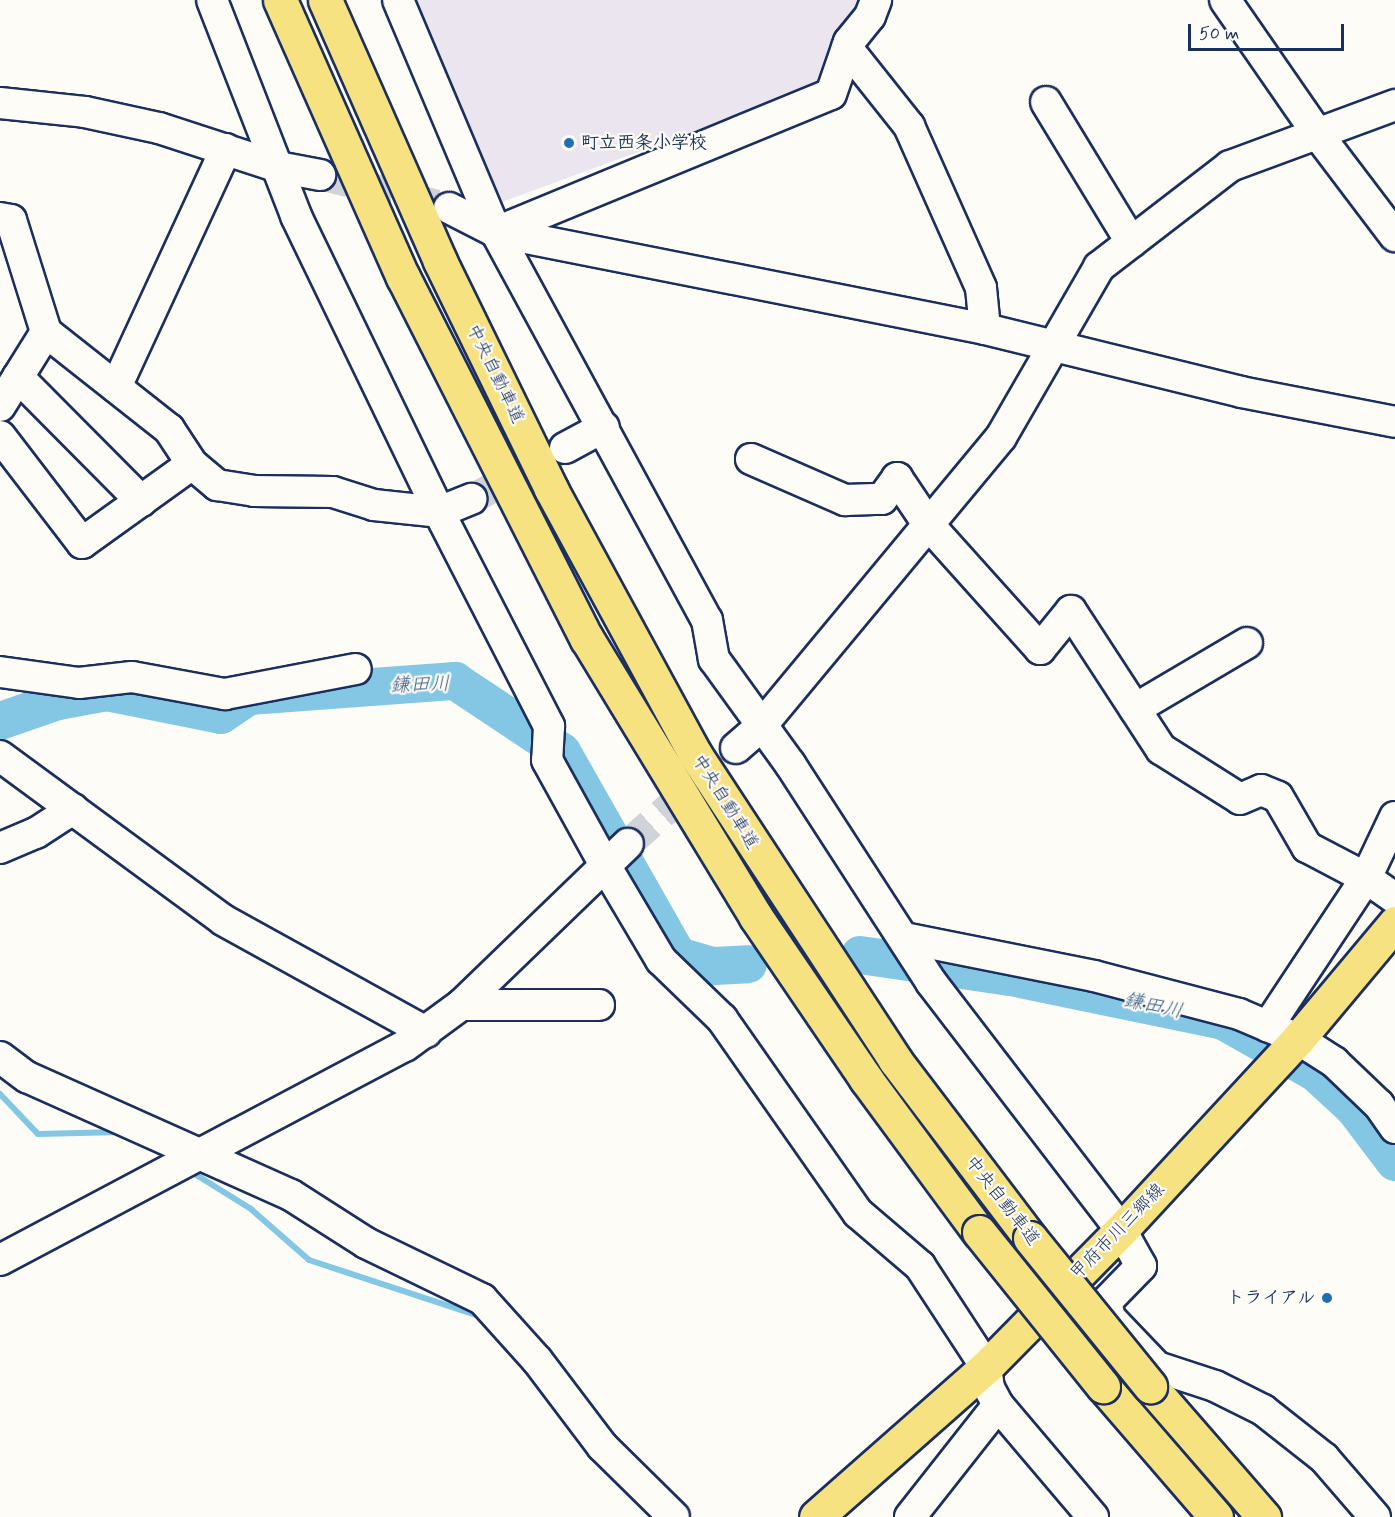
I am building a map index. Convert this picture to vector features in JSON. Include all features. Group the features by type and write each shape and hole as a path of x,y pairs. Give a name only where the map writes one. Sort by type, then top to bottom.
{"main road":[{"name":"中央自動車道","path":"280,0 404,277 587,639 756,917 892,1116 979,1232 1103,1386 1216,1517"},
{"name":"中央自動車道","path":"325,0 440,261 550,489 695,754 895,1060 1030,1238 1150,1386 1264,1517"},
{"name":"甲府市川三郷線","path":"816,1517 986,1367 1121,1230 1298,1039 1395,923"}],"street":[{"path":"212,0 297,216 439,512 549,726 548,760 661,960 722,1019 858,1213 920,1266 986,1367 989,1388 998,1405 1093,1517"},
{"path":"398,0 496,232 707,620 714,660 762,725 932,982 1121,1230 1141,1266 1106,1302 1110,1318 1157,1367 1215,1386 1263,1410 1324,1458 1375,1517"},
{"path":"496,232 831,94 847,48 870,16 876,0"},
{"path":"1225,0 1319,136 1395,236"},
{"path":"847,48 909,126 981,288 985,329"},
{"path":"1046,102 1131,242"},
{"path":"0,103 85,112 159,128 278,166 320,175"},
{"path":"736,748 762,725 1001,437 1099,267 1230,166 1319,136 1395,105"},
{"path":"116,387 226,149"},
{"path":"449,208 496,232 985,329 1241,392 1395,422"},
{"path":"0,218 11,220 46,332 169,429 192,464 217,485 254,491 333,492 374,505 439,512 472,499"},
{"path":"46,332 6,395 141,501"},
{"path":"565,448 604,427"},
{"path":"0,435 82,543 192,464"},
{"path":"751,459 845,500 882,500 897,478 928,524 1040,649 1071,611 1161,749 1240,799 1260,790 1278,797 1307,847 1366,878 1395,898"},
{"path":"1135,709 1247,643"},
{"path":"0,672 79,683 132,677 225,694 356,669"},
{"path":"0,756 223,920 426,1032"},
{"path":"0,848 36,833 73,809"},
{"path":"1268,1026 1366,878 1395,817"},
{"path":"0,1260 426,1032 461,1005 628,844"},
{"path":"904,939 1094,976 1239,1014 1298,1039 1334,1062 1379,1105 1395,1128"},
{"path":"461,1005 599,1005"},
{"path":"0,1057 27,1077 291,1195 366,1243 482,1299 537,1360 602,1446 674,1517"},
{"path":"910,1517 998,1405"}],"shaded area":[{"name":"町立西条小学校","path":"416,0 859,0 862,10 823,84 502,202"}],"waterway":[{"name":"鎌田川","path":"0,721 58,701 107,692 221,715 249,696 455,681 562,752 678,956 714,966 748,964"},
{"name":"鎌田川","path":"860,955 1011,977 1223,1021 1316,1073 1354,1108 1395,1162"},
{"path":"0,1094 38,1134 120,1132"},
{"path":"190,1171 251,1209 309,1260 482,1317"}],"tunnel":[{"path":"320,175 449,208"},
{"path":"472,499 559,451"},
{"path":"628,844 736,748"}],"place":[{"name":"町立西条小学校","path":"569,143"},
{"name":"トライアル","path":"1327,1298"}]}
